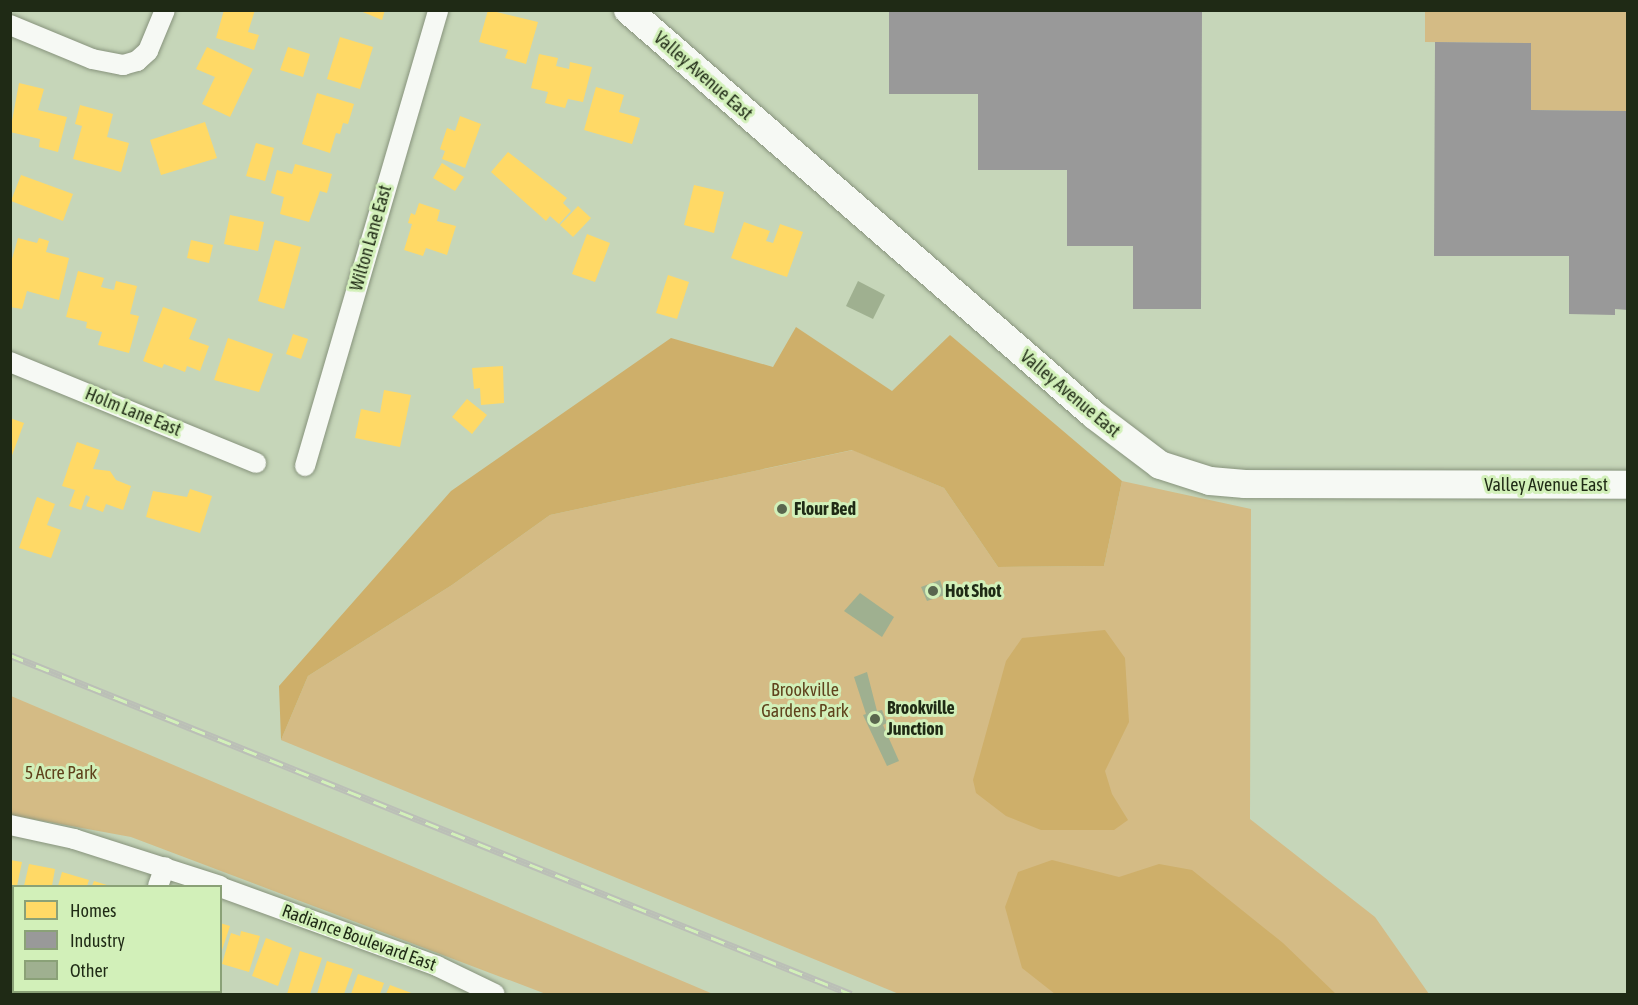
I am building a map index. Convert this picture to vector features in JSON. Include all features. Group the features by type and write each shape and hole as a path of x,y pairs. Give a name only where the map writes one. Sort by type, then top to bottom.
{"main road":[{"name":"Valley Avenue East","path":"628,10 1094,415 1160,465 1210,481 1245,484 1628,485"}],"street":[{"path":"10,25 92,59 123,65 137,61 148,51 165,10"},
{"name":"Wilton Lane East","path":"305,466 438,10"},
{"name":"Holm Lane East","path":"10,362 256,463"},
{"name":"Radiance Boulevard East","path":"10,825 74,839 214,885"},
{"path":"158,885 165,867"},
{"name":"Radiance Boulevard East","path":"222,888 437,966 495,994"}],"green space":[{"path":"1425,11 1627,11 1627,111 1531,110 1531,43 1425,42"},
{"name":"Brookville Gardens Park","path":"853,450 944,488 998,567 1104,566 1122,481 1251,509 1250,819 1375,917 1429,994 899,994 281,740 308,676 452,585 550,515"},
{"name":"5 Acre Park","path":"10,697 713,994 546,994 131,837 11,815"}],"shaded area":[{"path":"796,327 892,391 950,335 1122,481 1104,566 998,567 944,488 852,450 550,515 452,585 308,676 281,740 279,686 451,491 671,338 773,367"},
{"path":"1105,630 1125,658 1129,722 1105,771 1112,794 1128,820 1114,830 1041,830 1006,816 976,793 973,780 1006,661 1022,638"},
{"path":"1052,860 1119,877 1159,864 1192,870 1283,943 1336,994 1055,994 1022,968 1005,907 1018,872"}],"building: Homes":[{"path":"224,10 255,10 248,32 259,35 254,50 216,38"},
{"path":"358,10 385,10 382,20"},
{"path":"488,10 538,22 526,64 505,58 508,50 479,42"},
{"path":"340,37 373,47 360,89 327,79"},
{"path":"207,47 253,69 230,117 202,104 215,77 196,69"},
{"path":"288,47 310,54 303,77 280,70"},
{"path":"539,54 558,58 556,66 569,69 570,62 592,67 583,102 568,99 565,108 545,103 548,92 531,88"},
{"path":"19,83 44,89 38,110 67,117 58,152 39,147 40,139 10,132"},
{"path":"596,87 624,95 619,112 640,118 632,144 584,130"},
{"path":"317,93 354,104 348,124 343,123 340,134 336,133 330,153 302,144"},
{"path":"80,105 113,114 107,137 129,143 121,172 73,159 82,126 75,124"},
{"path":"460,116 481,124 465,168 442,159 445,151 440,149 447,128 455,131"},
{"path":"205,122 217,158 161,175 150,140"},
{"path":"256,143 274,148 265,181 246,176"},
{"path":"508,152 567,198 563,203 571,211 559,224 550,216 546,221 491,172"},
{"path":"442,163 464,177 455,191 433,178"},
{"path":"295,164 332,174 327,193 320,191 309,222 280,214 284,197 271,193 277,170 292,174"},
{"path":"21,175 73,194 63,221 11,201"},
{"path":"694,185 724,192 714,233 684,225"},
{"path":"419,203 440,210 437,221 456,226 447,255 426,248 423,256 404,250 412,224 408,223 411,213 415,215"},
{"path":"578,206 591,218 573,237 560,225"},
{"path":"230,215 264,222 258,251 224,244"},
{"path":"744,222 770,231 766,241 773,243 780,224 803,232 787,277 731,258"},
{"path":"587,234 610,243 595,282 572,274"},
{"path":"18,238 37,243 39,238 49,241 46,252 69,258 59,300 27,291 22,309 10,307 10,266"},
{"path":"191,240 213,245 209,263 187,258"},
{"path":"275,240 301,247 284,309 258,301"},
{"path":"78,271 104,278 101,287 114,290 116,281 137,286 130,314 139,316 129,353 98,345 102,332 86,328 87,322 66,317"},
{"path":"668,275 689,282 677,319 656,313"},
{"path":"163,307 197,319 189,339 209,346 200,371 187,366 185,372 164,364 162,368 143,361"},
{"path":"293,334 308,339 301,359 286,354"},
{"path":"228,338 273,354 259,392 214,380"},
{"path":"503,366 504,403 481,405 480,388 474,389 472,368"},
{"path":"384,390 411,395 400,447 355,438 361,409 380,413"},
{"path":"467,399 487,415 472,434 452,417"},
{"path":"10,418 24,423 11,458 10,458"},
{"path":"77,442 100,450 93,469 110,471 116,480 131,486 123,510 106,504 103,512 86,506 90,497 86,495 81,510 69,506 75,490 62,486"},
{"path":"190,489 212,496 200,533 146,517 153,491 187,497"},
{"path":"37,497 55,504 47,525 61,530 51,558 19,548"},
{"path":"10,860 22,862 17,885 12,885"},
{"path":"29,864 55,869 52,885 24,885"},
{"path":"62,872 89,880 87,885 58,885"},
{"path":"94,881 107,885 92,885"},
{"path":"222,924 230,926 222,950"},
{"path":"241,931 260,936 249,972 222,964 231,933 240,936"},
{"path":"266,938 292,948 278,986 252,976"},
{"path":"300,951 322,958 310,994 287,994"},
{"path":"10,960 12,993 18,994 10,994"},
{"path":"327,961 353,969 344,994 317,994"},
{"path":"358,974 384,983 380,994 351,994"},
{"path":"390,985 414,994 386,994"}],"building: Industry":[{"path":"889,10 1202,10 1201,309 1133,309 1133,246 1067,246 1067,170 978,170 978,94 889,94"},
{"path":"1435,42 1531,43 1531,110 1628,111 1628,310 1615,309 1615,315 1569,314 1569,256 1434,256"}],"building: Other":[{"path":"858,281 885,295 873,319 846,306"},
{"name":"Hot Shot","path":"940,580 945,595 927,601 921,587"},
{"path":"860,593 894,617 882,637 844,611"},
{"name":"Brookville Junction","path":"867,672 877,711 882,710 887,723 883,725 899,761 887,766 863,715 866,714 854,677"}],"railway":[{"path":"10,655 851,994"}],"place":[{"name":"Flour Bed","path":"782,509"},
{"name":"Hot Shot","path":"933,591"},
{"name":"Brookville Junction","path":"875,719"}]}
